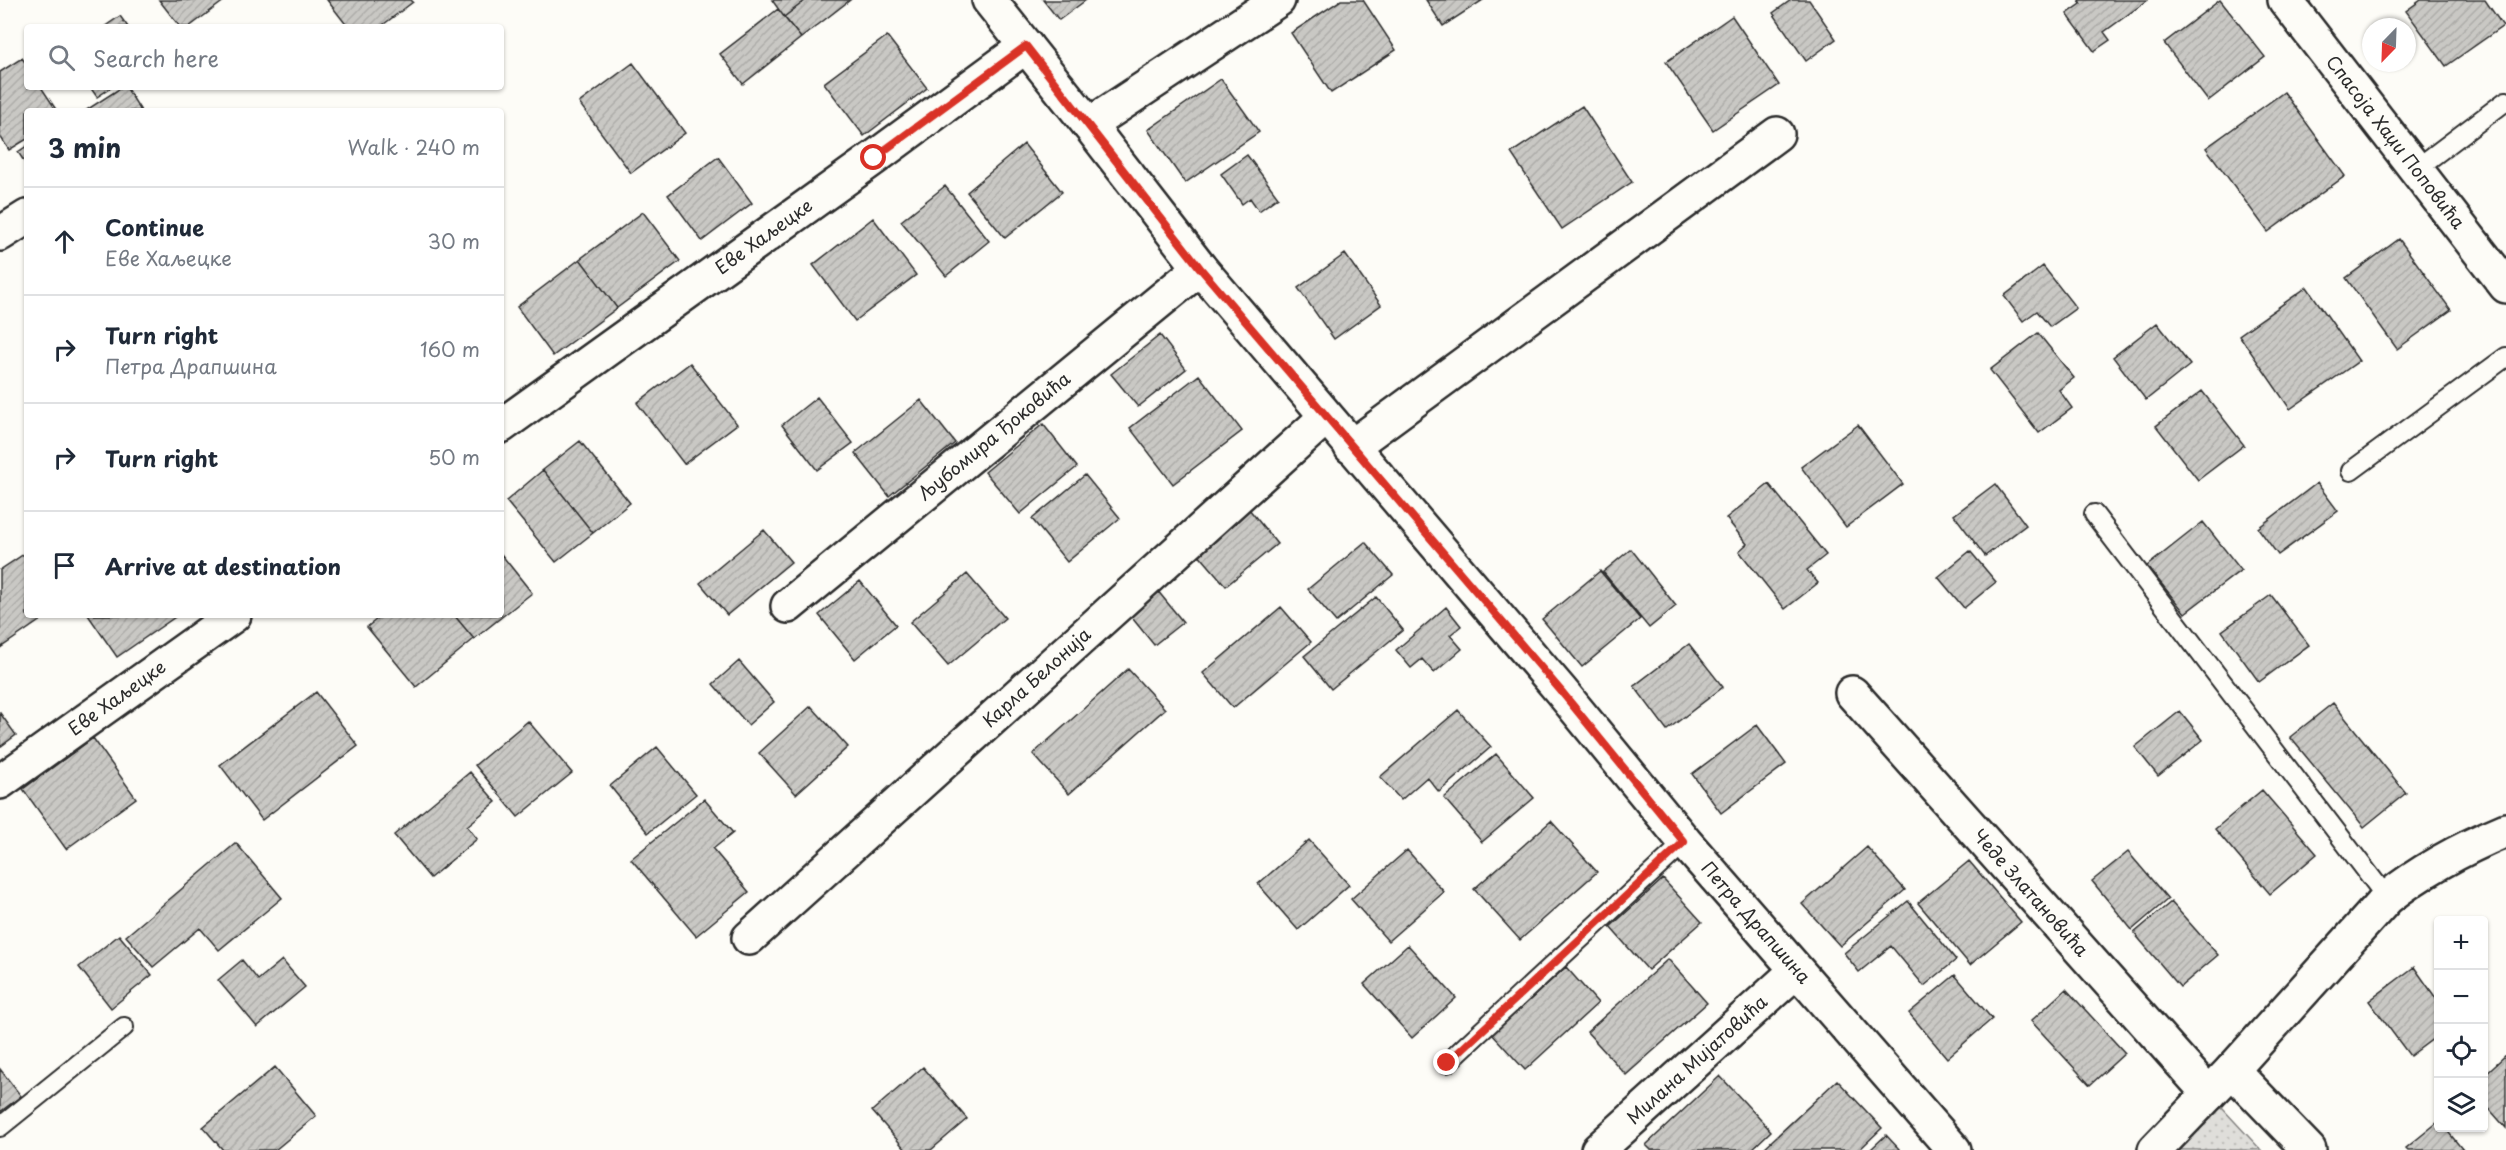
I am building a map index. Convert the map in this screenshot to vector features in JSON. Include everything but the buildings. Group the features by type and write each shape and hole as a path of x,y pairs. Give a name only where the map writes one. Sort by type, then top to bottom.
{"street":[{"name":"Петра Драпшина","path":"989,0 1200,268 1561,691 1684,842 1954,1150"},
{"path":"1089,125 1278,0"},
{"name":"Спасоја Хаџи Поповића","path":"2285,0 2506,286"},
{"name":"Еве Хаљецке","path":"504,424 865,165 1026,46"},
{"path":"1351,447 1777,134"},
{"path":"0,234 24,219"},
{"name":"Љубомира Ђоковића","path":"788,606 1200,268"},
{"name":"Карла Белонија","path":"749,938 1326,417"},
{"name":"Еве Хаљецке","path":"0,782 230,618"},
{"name":"Чеде Златановића","path":"1852,693 2209,1094"},
{"path":"2155,1150 2232,1070 2387,898 2406,882 2440,861 2506,830"},
{"name":"Милана Мијатовића","path":"1598,1150 1796,971"},
{"path":"2232,1070 2309,1150"}],"lane":[{"path":"2416,169 2506,101"},
{"path":"2351,471 2506,357"},
{"path":"2094,514 2387,898"},
{"path":"1447,1063 1684,842"},
{"path":"0,1127 124,1027"}],"shaded area":[{"path":"2209,1094 2261,1150 2145,1150"}],"route":[{"path":"874,158 1026,46 1200,268 1561,691 1684,842 1447,1063"}]}
